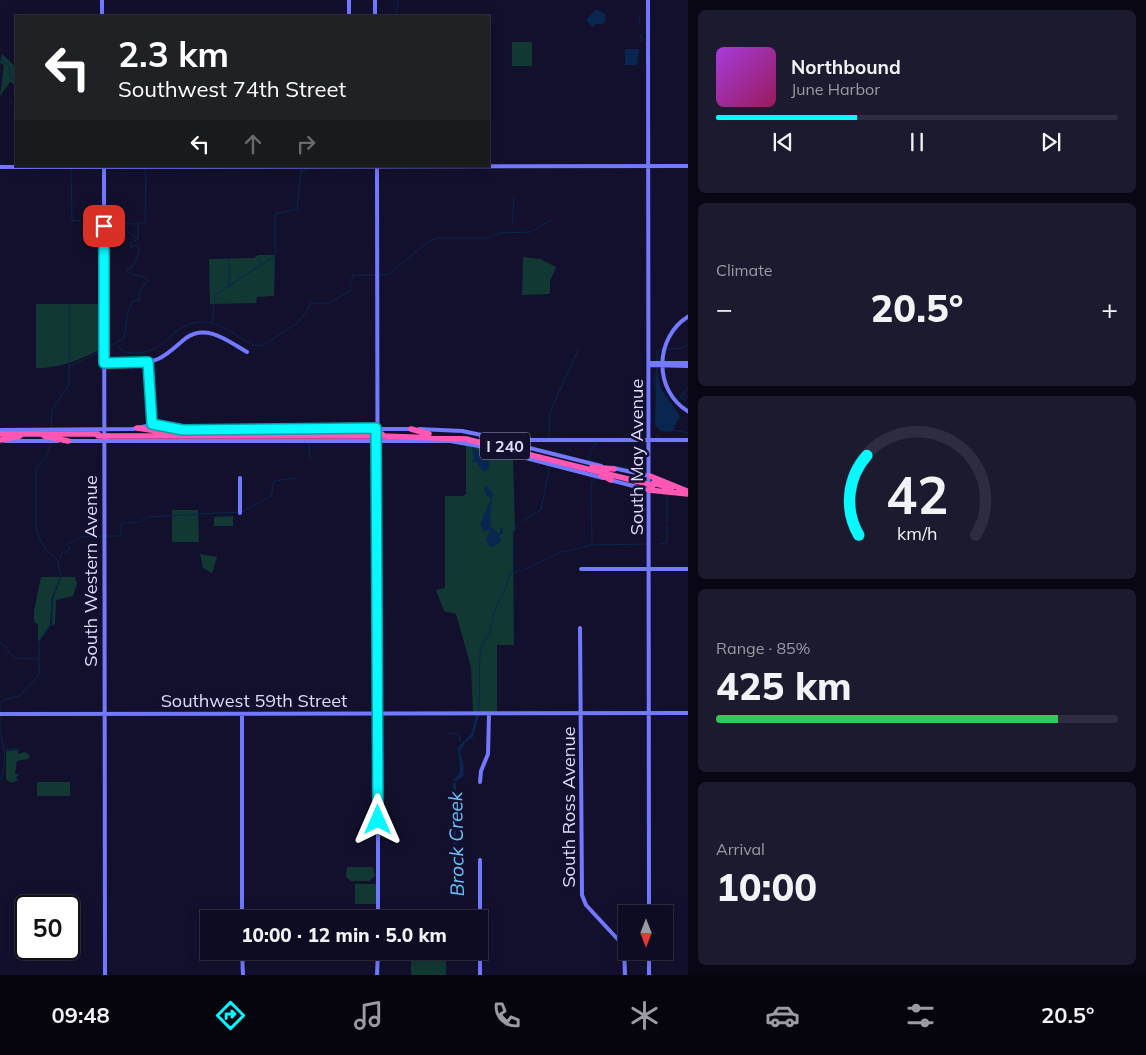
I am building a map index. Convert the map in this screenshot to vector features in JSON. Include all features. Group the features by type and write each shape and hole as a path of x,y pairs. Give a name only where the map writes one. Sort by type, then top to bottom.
{"highway":[{"path":"150,424 158,430"},
{"path":"137,428 179,434"},
{"path":"316,434 340,429"},
{"path":"46,435 70,430"},
{"path":"411,430 426,435"},
{"name":"I 240","path":"0,435 371,435"},
{"path":"46,435 68,441"},
{"name":"I 240","path":"109,435 426,435 474,438 643,482 652,486 688,493"},
{"path":"399,441 426,435"},
{"path":"127,441 157,436"},
{"path":"286,436 307,441"},
{"path":"591,468 614,469"},
{"path":"591,468 611,480"},
{"path":"650,476 688,493"}],"main road":[{"path":"102,0 102,15"},
{"path":"349,0 349,15"},
{"path":"375,0 375,15"},
{"name":"South May Avenue","path":"648,0 650,476 652,486 649,905"},
{"path":"490,166 688,166"},
{"path":"0,167 104,167"},
{"name":"South Western Avenue","path":"104,167 105,975"},
{"path":"376,167 378,910"},
{"path":"688,316 680,322 670,336 661,364 668,391 676,402 688,412"},
{"path":"104,363 148,362 163,356 188,336 202,332 217,335 247,352"},
{"path":"148,362 151,373 150,424"},
{"path":"650,364 688,364"},
{"path":"0,435 70,430 97,435 103,442 109,435 150,424 183,430 340,429 371,435 377,442"},
{"path":"0,435 68,441 97,435 103,428 109,435 127,441 307,441 371,435 376,428"},
{"path":"376,428 382,435 399,441 450,441 499,451 611,480 643,482 650,476"},
{"path":"377,442 382,435 411,430 462,431 614,469 643,482"},
{"path":"498,440 688,440"},
{"path":"240,478 240,512"},
{"path":"581,569 688,569"},
{"name":"South Ross Avenue","path":"580,628 582,896 586,905 622,944 625,975"},
{"name":"Southwest 59th Street","path":"2,714 688,713"},
{"path":"242,714 242,910"},
{"path":"480,782 481,771 488,754 489,714"},
{"path":"480,860 480,975"},
{"path":"242,960 242,975"},
{"path":"378,960 378,975"},
{"path":"649,960 649,975"}],"green space":[{"path":"512,42 532,42 532,66 512,66"},
{"path":"2,54 15,66 15,84 10,82 0,96 4,65 0,63"},
{"path":"258,255 275,255 274,296 257,297 256,303 210,304 209,259 254,258"},
{"path":"523,257 540,259 556,267 550,281 550,294 522,295"},
{"path":"36,304 98,304 98,333 101,349 70,363 36,368"},
{"path":"466,445 495,451 496,454 498,452 513,456 515,528 513,533 514,645 497,645 497,712 473,712 471,667 456,614 444,611 436,590 445,588 445,496 463,496 466,494"},
{"path":"172,510 198,510 199,542 172,542"},
{"path":"233,516 233,526 214,526 214,517"},
{"path":"200,554 217,557 212,573 203,568"},
{"path":"41,577 60,577 52,598 50,625 38,642 38,624 34,622 34,611"},
{"path":"61,577 75,577 77,584 73,596 56,600 55,624 52,626 53,599"},
{"path":"18,750 18,754 25,752 30,756 28,759 17,761 15,774 19,774 16,778 19,780 11,783 6,779 6,751"},
{"path":"37,782 70,782 70,796 37,796"},
{"path":"347,867 373,867 375,876 369,881 351,881 346,877"},
{"path":"355,884 376,884 376,904 355,904"},
{"path":"411,960 446,960 446,975 411,975"}],"water":[{"path":"596,9 605,14 606,20 603,24 596,24 592,27 586,20"},
{"path":"625,49 639,49 637,65 625,65"},
{"path":"656,376 658,376 661,389 680,416 672,432 661,431 655,425"},
{"path":"472,447 485,454 490,465 488,470 483,471 476,462 471,462 474,459"},
{"path":"486,485 493,494 490,512 491,527 499,534 501,528 503,528 503,534 499,535 501,542 493,547 489,546 486,539 490,530 484,531 480,525 491,498 487,496 484,489"},
{"name":"Brock Creek","path":"476,715 479,715 473,737 465,743 460,752 464,766 463,776 457,781 453,781 460,772 458,747 471,734"},
{"name":"Brock Creek","path":"453,783 456,783 456,842 460,859 456,859 453,844"}],"waterway":[{"path":"396,15 398,0"},
{"path":"639,16 640,25"},
{"path":"639,41 642,40 640,34"},
{"path":"0,58 9,66 10,77 15,81"},
{"path":"10,100 15,105"},
{"path":"107,223 138,224 145,222 146,172 143,168"},
{"path":"71,169 72,220 102,223"},
{"path":"213,311 215,295 275,256 275,214 297,209 301,171 309,169"},
{"path":"512,225 514,197"},
{"path":"380,275 389,274 428,242 437,238 489,238 499,233 531,232 551,220"},
{"path":"106,349 124,338 128,312 133,301 139,300 140,291 148,280 126,271 133,266 138,252 139,248 137,245 131,247 130,244 138,239 138,224"},
{"path":"128,232 137,239"},
{"path":"258,258 261,264"},
{"path":"229,259 229,286"},
{"path":"351,282 353,275 376,275"},
{"path":"307,311 311,303 329,303 350,291 351,284"},
{"path":"51,428 52,410 69,385 69,304"},
{"path":"212,322 213,313"},
{"path":"252,345 262,346 297,323 306,313"},
{"path":"134,353 154,349 182,328 192,323 202,322 221,326 250,344"},
{"path":"117,345 124,352 132,353"},
{"path":"666,349 682,348 688,345"},
{"path":"657,361 657,351 662,349"},
{"path":"549,439 550,412 578,350"},
{"path":"69,366 102,351"},
{"path":"657,367 657,376"},
{"path":"656,390 654,379 657,370"},
{"name":"Brock Creek","path":"677,402 688,387"},
{"name":"Brock Creek","path":"683,393 688,398"},
{"name":"Brock Creek","path":"681,397 685,401"},
{"path":"673,430 688,433"},
{"path":"589,461 591,451 597,442"},
{"path":"0,780 4,768 3,744 0,732 0,703 3,700 19,696 39,675 39,642 52,623 52,598 61,578 58,561 43,546 36,528 36,469 46,457 51,443"},
{"path":"309,443 310,459"},
{"path":"522,521 541,510 549,470 545,464"},
{"name":"Brock Creek","path":"609,465 646,472"},
{"path":"652,474 685,487 688,482"},
{"name":"Brock Creek","path":"592,545 591,483 596,477"},
{"path":"242,512 271,496 274,481 296,478"},
{"path":"667,496 667,522"},
{"path":"106,536 120,536 122,523 140,522 146,517 238,512"},
{"path":"513,572 513,533 518,524"},
{"path":"658,544 667,543 667,525"},
{"path":"59,560 62,552 68,552 70,548 67,544 82,537 102,536"},
{"path":"583,547 592,545 647,544"},
{"name":"Brock Creek","path":"524,570 561,552 580,548"},
{"name":"Brock Creek","path":"479,711 480,651 490,633 494,612 506,587 509,575 521,570"},
{"path":"0,642 7,648"},
{"path":"7,650 14,658 39,659"},
{"path":"449,733 459,734 460,741"},
{"path":"6,749 20,749"}],"route":[{"path":"104,226 104,363 138,364 148,362 151,373 150,421 152,424 183,430 334,430 376,428 379,716 378,820"}]}
